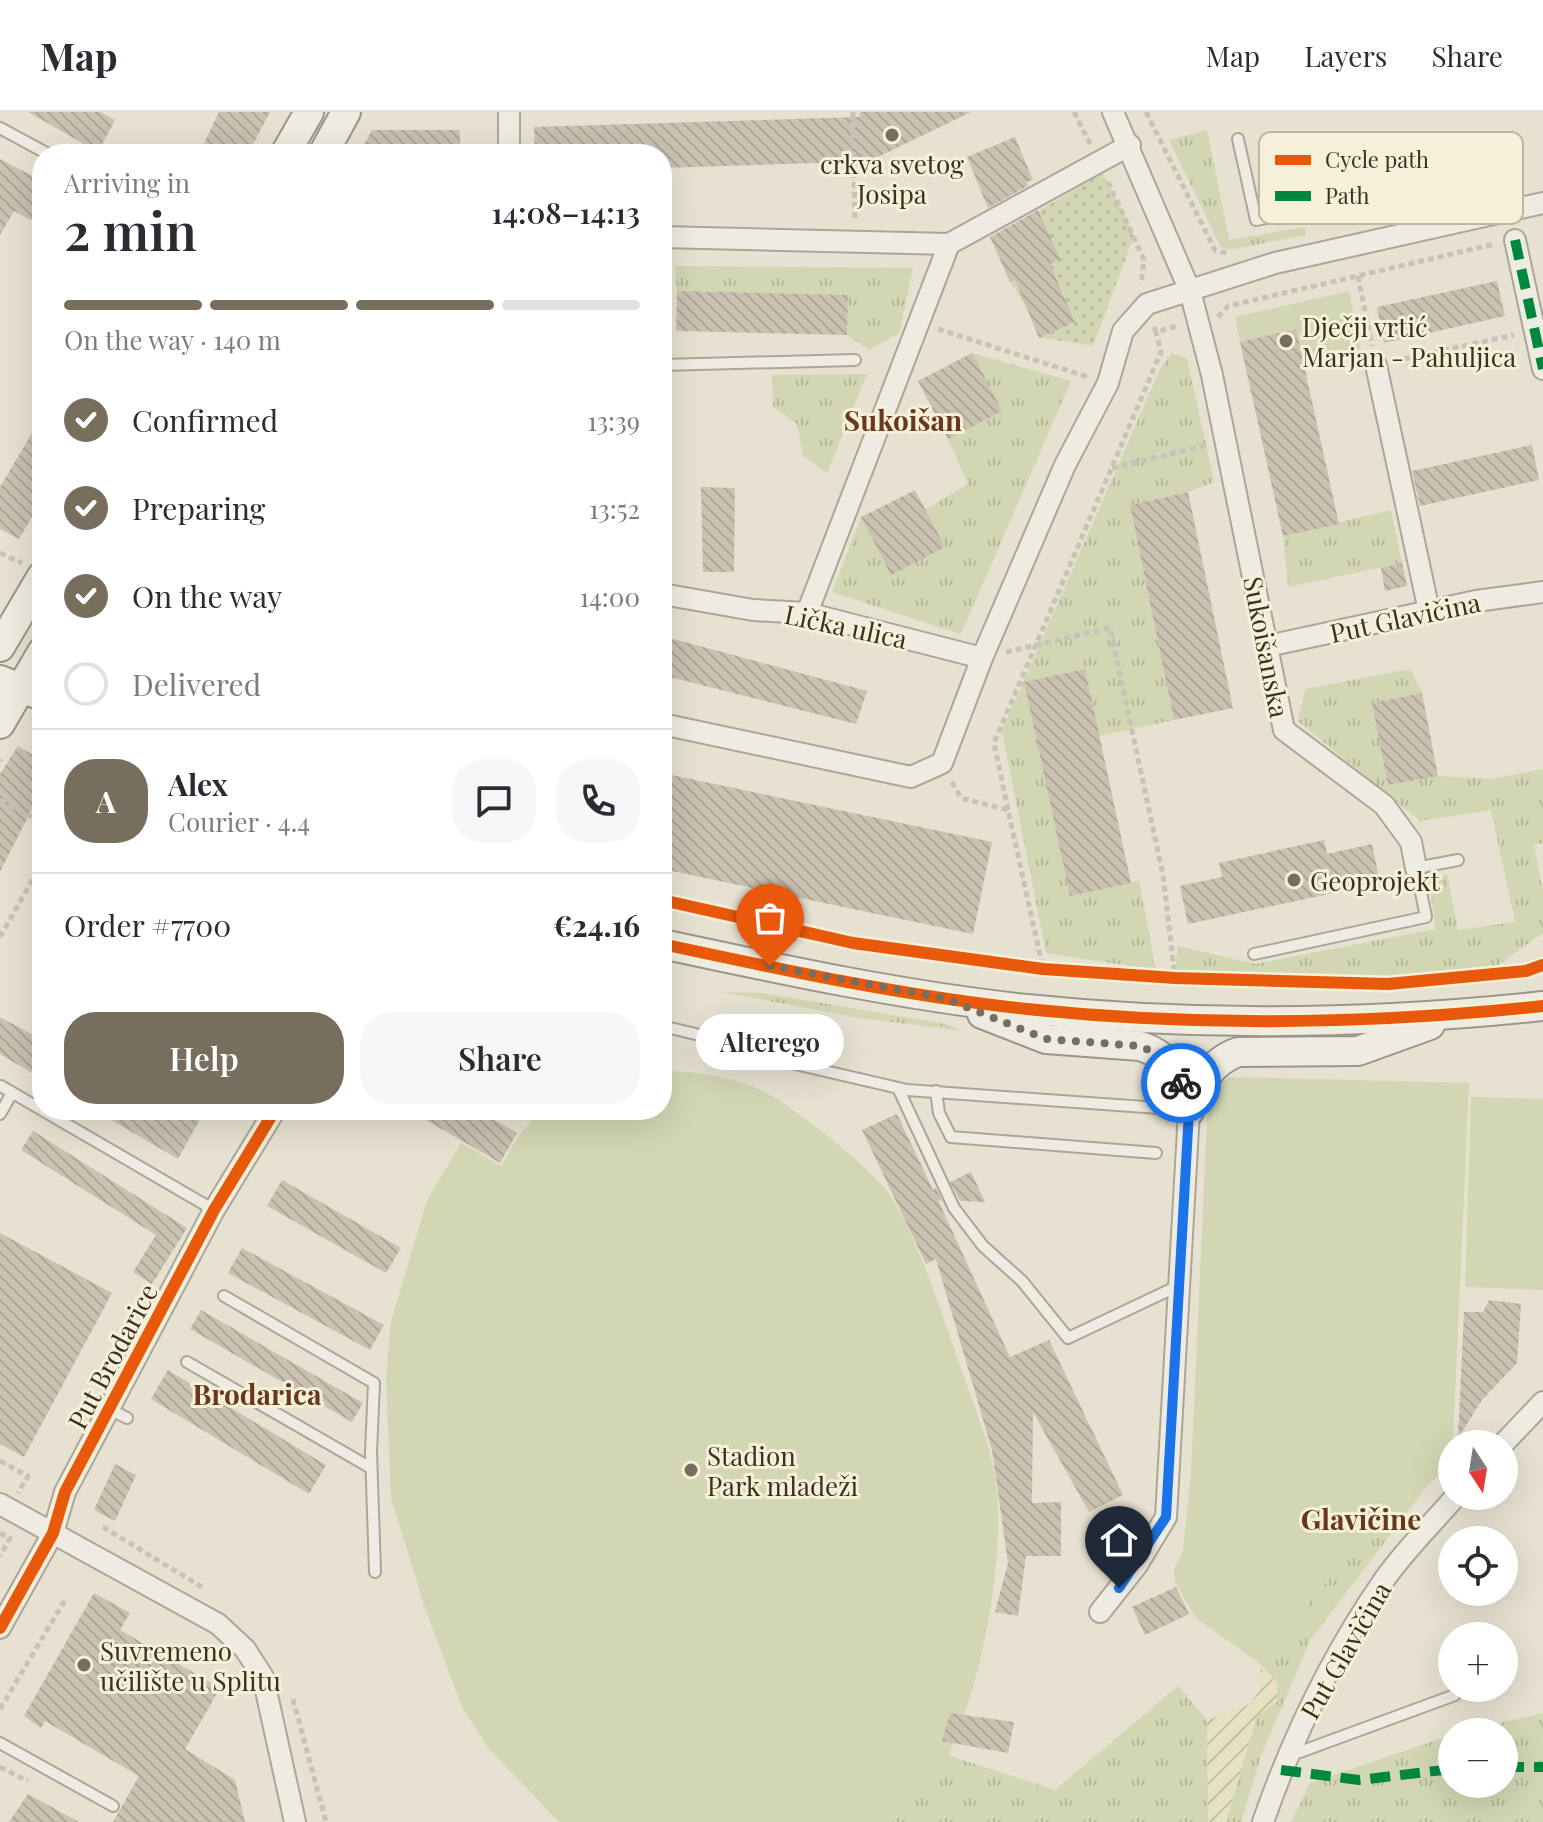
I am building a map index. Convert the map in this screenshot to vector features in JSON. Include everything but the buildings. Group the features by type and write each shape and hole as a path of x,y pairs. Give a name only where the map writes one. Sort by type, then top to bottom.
{"main road":[{"path":"291,144 309,112"},
{"path":"328,144 346,112"},
{"path":"0,647 32,575"},
{"path":"0,724 32,669"},
{"path":"672,946 944,998 1056,1011 1196,1020 1457,1015 1543,1006"},
{"path":"944,998 1046,1039 1140,1046 1155,1051 1173,1068 1189,1111"},
{"path":"1189,1111 1200,1085 1223,1058 1256,1050 1358,1051 1457,1015"}],"street":[{"path":"509,112 509,144"},
{"name":"Sukoišanska","path":"1113,112 1130,145 1190,291 1226,441 1284,730 1384,805 1411,842 1416,868"},
{"path":"672,237 949,244 1130,145"},
{"path":"1523,207 1543,203"},
{"path":"672,726 911,777 942,763 982,658 1065,465 1108,383 1123,331 1147,304 1275,263 1448,224"},
{"path":"1515,240 1543,369"},
{"path":"807,613 921,324 949,244"},
{"path":"1376,365 1429,611"},
{"name":"Put Glavičina","path":"1268,646 1429,611 1543,592"},
{"name":"Lička ulica","path":"672,596 753,610 807,613 982,658"},
{"path":"1100,1612 1137,1565 1166,1517 1189,1111"},
{"name":"Put Brodarice","path":"0,1628 53,1533 65,1492 118,1414 214,1210 269,1120"},
{"path":"1516,1430 1543,1402"},
{"path":"9,1499 53,1533 218,1624 245,1649 263,1677 295,1822"},
{"name":"Put Glavičina","path":"1263,1822 1287,1756 1317,1691 1385,1579 1444,1510"}],"lane":[{"path":"0,128 32,145"},
{"path":"1238,139 1256,220 1259,219"},
{"path":"672,365 855,360"},
{"path":"1416,868 1458,860"},
{"name":"Sukoišanska","path":"1254,954 1426,917 1416,868"},
{"path":"672,1028 754,1048 791,1063 898,1088 1189,1111"},
{"path":"1,1086 32,1105"},
{"path":"898,1088 954,1208 983,1246 1022,1281 1068,1338 1181,1284"},
{"path":"936,1091 939,1113 951,1137 1156,1153"},
{"path":"0,1114 12,1093"},
{"path":"59,1120 214,1210"},
{"path":"224,1296 374,1383 371,1468 375,1572"},
{"path":"187,1362 371,1468"},
{"path":"1287,1756 1438,1701"},
{"path":"0,1743 113,1806"}],"path":[{"path":"853,112 855,243"},
{"path":"1043,969 994,743 1161,352 1140,290 1144,260 1074,112"},
{"path":"1146,112 1215,250 1233,256 1245,302"},
{"path":"1156,332 1223,316 1228,306 1515,240"},
{"path":"1358,276 1376,365 1535,331"},
{"path":"921,324 1108,383"},
{"path":"1111,468 1226,441"},
{"path":"0,553 32,570"},
{"path":"982,658 1110,628 1163,875 1175,978"},
{"path":"942,763 961,798 1008,810"},
{"path":"0,800 32,817"},
{"path":"0,937 32,881"},
{"path":"672,902 853,943 1043,969 1175,978 1388,984 1526,971 1543,965"},
{"path":"791,1063 813,1017"},
{"path":"0,1461 28,1476 9,1499"},
{"path":"0,1533 10,1538 0,1556"},
{"path":"0,1709 65,1600"}],"shaded area":[{"path":"1261,1669 1278,1682 1277,1702 1257,1716 1226,1822 1208,1822 1207,1720 1250,1704 1259,1691"}],"green space":[{"path":"1207,130 1229,240 1305,227 1306,235 1229,250 1221,247 1169,140"},
{"path":"1103,173 1134,236 1093,346 1039,337 1075,322 1062,291 1026,306 1010,282 1059,259 1038,211"},
{"path":"675,266 913,268 899,333 869,350 847,335 848,295 677,291"},
{"path":"1349,291 1361,349 1303,362 1296,329 1240,342 1235,317"},
{"path":"972,353 1071,381 961,634 832,592 861,517 891,575 925,510 968,484 948,439"},
{"path":"1172,353 1187,358 1214,482 1188,492 1130,505 1174,720 1099,736 1085,669 1024,682 1070,896 1139,881 1156,970 1046,953 1002,731 1160,369"},
{"path":"867,374 827,473 803,456 797,424 773,406 772,375"},
{"path":"1391,510 1402,563 1288,587 1283,536"},
{"path":"1410,669 1422,693 1372,703 1389,785 1438,776 1492,779 1543,769 1543,843 1534,845 1543,891 1543,933 1494,968 1387,976 1175,970 1178,946 1255,964 1436,929 1428,880 1447,874 1458,930 1515,922 1491,810 1420,821 1298,721 1305,689"},
{"path":"723,992 762,993 940,1023 964,1031 859,1018"},
{"name":"Stadion Park mladeži","path":"672,1072 698,1073 756,1088 788,1106 868,1171 892,1198 921,1258 988,1445 997,1494 998,1526 992,1600 985,1638 953,1747 935,1782 891,1822 559,1822 489,1749 462,1707 425,1608 391,1498 386,1376 391,1322 427,1200 461,1143 501,1166 532,1120 672,1120"},
{"path":"1229,1077 1469,1083 1453,1430 1438,1430 1438,1476 1428,1485 1403,1491 1258,1662 1196,1618 1175,1582 1174,1570 1183,1550 1191,1474 1208,1097"},
{"path":"1471,1097 1543,1099 1543,1290 1465,1287"},
{"path":"1428,1485 1311,1639 1262,1753 1241,1822 1226,1822 1257,1716 1277,1702 1277,1682 1258,1662 1403,1491"},
{"path":"1178,1686 1207,1720 1208,1822 891,1822 937,1779 947,1755 1055,1790"},
{"path":"1543,1713 1543,1822 1291,1822 1310,1783 1438,1740 1438,1798 1518,1798 1518,1719"}],"marked path":[{"path":"1515,240 1543,369"},
{"path":"1518,1767 1543,1767"},
{"path":"1281,1770 1359,1780 1438,1771"}],"cycle path":[{"path":"672,902 853,943 1043,969 1175,978 1388,984 1526,971 1543,965"},
{"path":"672,946 889,990 981,1004 1091,1015 1221,1021 1350,1020 1543,1006"},
{"path":"0,1628 53,1533 65,1492 214,1210 269,1120"}],"way so far":[{"path":"770,966 944,998 1046,1039 1140,1046 1164,1057 1181,1083"}],"place":[{"name":"crkva svetog Josipa","path":"892,135"},
{"name":"Dječji vrtić Marjan - Pahuljica","path":"1286,341"},
{"name":"Geoprojekt","path":"1294,880"},
{"name":"Alterego","path":"770,966"},
{"name":"Stadion Park mladeži","path":"691,1470"},
{"name":"Suvremeno učilište u Splitu","path":"84,1665"}],"district":[{"name":"Sukoišan","path":"903,419"},
{"name":"Brodarica","path":"257,1393"},
{"name":"Glavičine","path":"1361,1518"}],"route":[{"path":"1119,1588 1166,1517 1189,1111 1181,1083"}]}
